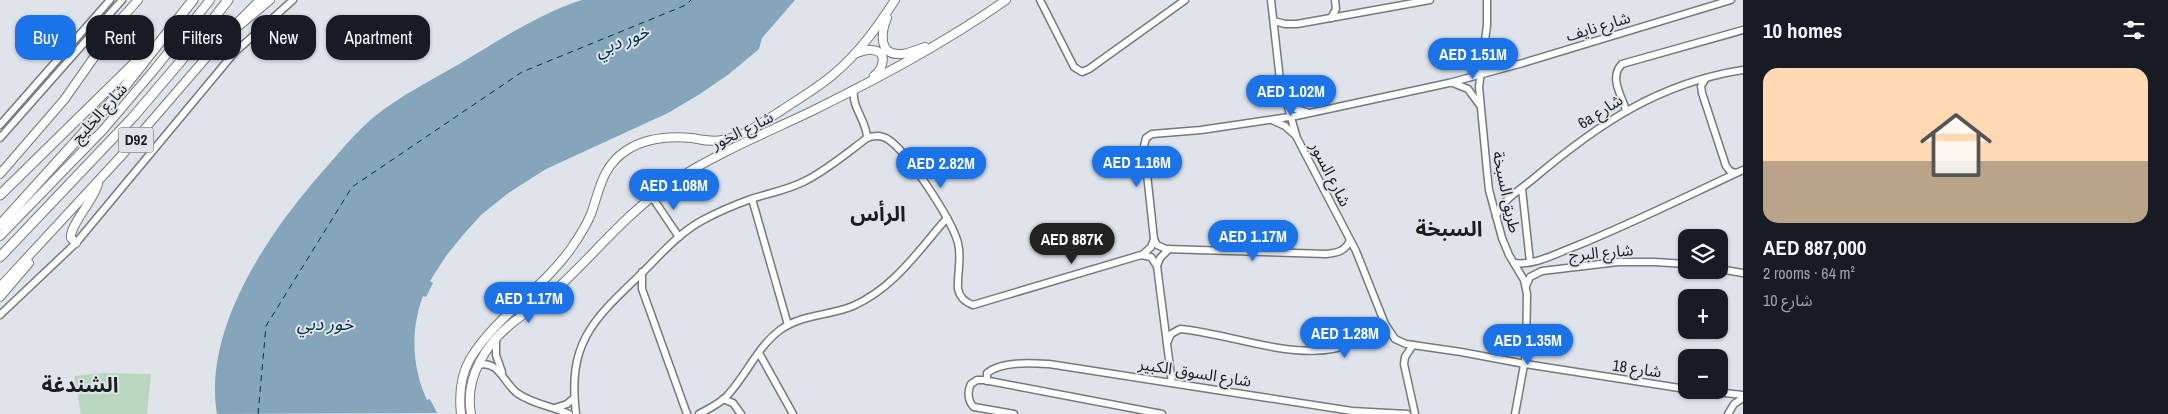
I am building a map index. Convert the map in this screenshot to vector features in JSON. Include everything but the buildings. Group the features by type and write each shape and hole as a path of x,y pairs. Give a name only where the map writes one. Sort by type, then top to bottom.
{"highway":[{"path":"181,15 193,0"},
{"path":"0,257 128,122 180,62 228,0"},
{"path":"0,195 142,54 164,35"},
{"path":"0,224 102,114 164,37"}],"main road":[{"name":"شارع الخليج","path":"0,174 51,115 88,68 121,19 138,0"},
{"name":"شارع الخليج","path":"0,236 85,150 154,70 210,0"},
{"name":"D92","path":"241,19 260,0"},
{"path":"241,24 270,0"},
{"path":"895,0 882,33 883,44 887,49 903,54 942,40"},
{"path":"461,414 460,395 464,374 469,361 498,324 561,261 580,234 591,213 603,175 618,157 639,144 661,138 685,138 711,142 745,133 826,81 856,53 895,0"},
{"name":"شارع الخور","path":"478,365 496,339 515,321 543,301 614,230 652,197 707,162 858,88 942,40 1006,0"},
{"path":"856,53 872,50 880,54 883,62 881,70 858,88"},
{"name":"D92","path":"0,287 147,127 203,60"},
{"path":"76,243 71,238 71,230 93,199 98,181"},
{"name":"D92","path":"0,297 51,233"},
{"path":"533,288 543,301"},
{"path":"471,414 470,396 478,365"}],"street":[{"path":"0,125 110,0"},
{"path":"0,138 122,0"},
{"path":"0,315 76,243 221,67 261,27 293,0"},
{"path":"1040,0 1074,67 1082,72 1087,71 1185,0"},
{"name":"شارع السور","path":"1271,0 1278,72 1284,99 1297,138 1350,240 1385,324"},
{"path":"1331,18 1335,12 1335,0"},
{"path":"1274,21 1291,25 1430,0"},
{"name":"طريق السبخة","path":"1488,0 1480,75 1480,106 1489,190 1505,247 1526,286 1525,364 1515,414"},
{"path":"1700,9 1705,0"},
{"name":"شارع نايف","path":"1154,239 1144,146 1148,136 1157,133 1195,130 1290,117 1449,83 1731,0"},
{"path":"1626,110 1615,78 1622,64 1743,30"},
{"path":"1484,47 1486,54 1497,64 1511,66"},
{"name":"6a شارع","path":"1496,216 1502,206 1522,188 1590,133 1626,110 1665,92 1707,77 1743,70"},
{"path":"1707,77 1702,86 1702,93 1726,166 1730,171 1740,171"},
{"path":"1449,83 1456,83 1468,89 1480,106"},
{"path":"858,88 855,104 866,128 867,138"},
{"path":"841,97 855,104"},
{"path":"1284,99 1295,109 1302,112 1310,112"},
{"path":"1269,120 1285,126 1297,138"},
{"path":"866,128 878,136 888,139 903,155 927,186 947,218 955,234 960,251 958,290 963,300 973,305 1141,255 1148,251 1154,239 1160,247 1169,249 1326,254 1339,252 1344,249 1350,240"},
{"path":"576,414 574,398 576,362 585,336 607,306 679,237 701,222 724,210 810,178 867,138 878,136"},
{"path":"1514,263 1530,262 1551,255 1640,219 1740,171"},
{"path":"1522,188 1530,262"},
{"path":"652,197 679,237"},
{"path":"752,199 788,325"},
{"path":"699,414 723,399 772,336 788,325 810,316 850,307 876,294 896,278 947,218"},
{"path":"1157,266 1160,258 1169,249"},
{"path":"1141,255 1151,257 1157,266 1172,383"},
{"path":"1551,255 1550,264 1556,270"},
{"name":"شارع البرج","path":"1526,286 1530,277 1537,272 1618,262 1678,263"},
{"path":"1728,270 1743,273"},
{"path":"642,272 642,289 686,414"},
{"path":"1167,343 1171,334 1180,329 1304,351 1327,351 1360,342 1385,324"},
{"name":"شارع 18","path":"1385,324 1395,338 1413,345 1678,388"},
{"path":"496,339 496,355 502,376"},
{"path":"1413,345 1405,357 1404,364 1415,414"},
{"path":"759,353 793,414"},
{"path":"1511,362 1520,372 1521,381"},
{"name":"شارع السوق الكبير","path":"987,381 987,373 992,370 1034,364 1065,366 1344,410 1379,414 1408,414"},
{"path":"478,365 492,365 513,390 524,397 569,414"},
{"path":"1014,414 981,410 971,405 968,394 971,384 977,380 987,381 1162,414"},
{"path":"1728,395 1743,397"},
{"path":"1728,414 1734,404 1743,397"},
{"path":"554,408 564,406 574,398"},
{"path":"723,399 733,403 741,414"},
{"path":"1733,414 1736,408 1743,404"}],"green space":[{"path":"104,373 151,374 147,414 81,414 74,376"}],"water":[{"name":"خور دبي","path":"582,0 795,0 762,38 759,49 729,74 668,113 546,169 507,194 481,215 463,235 446,256 430,281 433,283 426,297 423,296 416,322 414,349 418,375 427,400 430,399 437,413 217,414 215,380 220,346 231,312 247,278 266,246 308,188 362,127 384,109 535,20"}],"ferry route":[{"path":"258,414 266,326 352,187 522,72 686,5 691,0"}],"district":[{"name":"الرأس","path":"878,214"},
{"name":"السبخة","path":"1449,229"},
{"name":"الشندغة","path":"80,385"}]}
